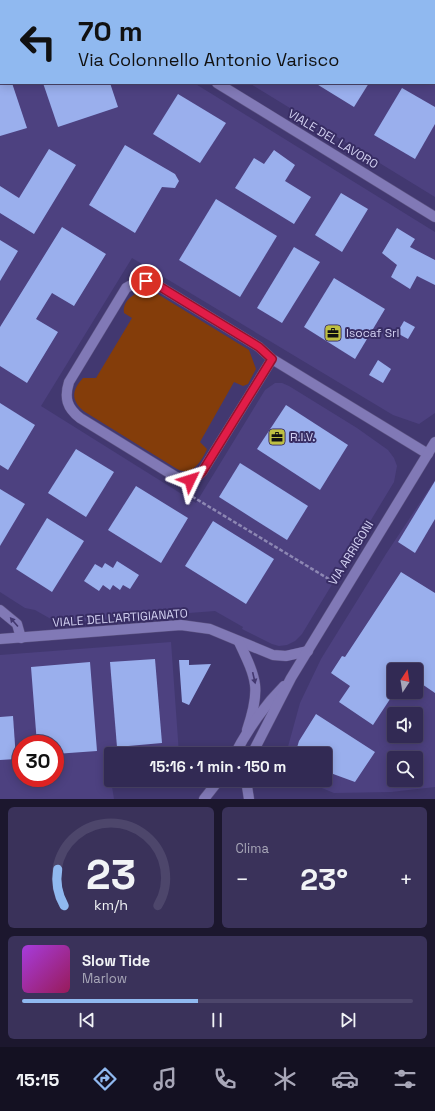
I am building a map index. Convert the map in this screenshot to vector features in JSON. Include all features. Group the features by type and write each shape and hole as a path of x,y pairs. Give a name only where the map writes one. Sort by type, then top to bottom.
{"street":[{"name":"VIALE DEL LAVORO","path":"218,84 435,217"},
{"path":"272,359 202,472 197,477 190,480 176,477 80,418 70,408 66,400 69,382 126,288 139,282 154,283 259,347 272,359 428,454"},
{"name":"VIA ARRIGONI","path":"256,747 291,678 435,442"},
{"path":"0,610 17,624 21,638"},
{"name":"VIALE DELL'ARTIGIANATO","path":"0,639 182,625 210,629 273,655 286,656 308,651"},
{"path":"239,642 252,672 256,690 256,704 246,732"},
{"name":"VIA ARRIGONI","path":"238,747 246,732 269,701 291,678"},
{"path":"204,799 213,787"},
{"path":"247,787 249,799"}],"path":[{"path":"190,480 194,497 345,588"}],"shaded area":[{"path":"0,84 196,84 435,232 435,413 419,424 393,415 132,258 41,406 196,503 265,390 275,383 282,383 289,386 357,428 388,450 394,458 397,466 394,482 302,634 295,641 287,645 279,646 272,644 242,629 243,627 215,611 58,623 35,610 25,608 0,592"},
{"path":"251,84 435,84 435,197"},
{"path":"151,290 249,350 256,369 248,384 243,386 234,382 200,442 207,449 205,454 192,470 182,471 177,469 85,412 77,404 74,396 76,387 83,378 96,378 132,318 124,313 124,308 128,299 141,291"},
{"path":"435,480 435,787 391,792 334,793 319,787 332,787 332,747 288,747 300,703 321,659 386,554"},
{"path":"171,642 178,747 104,747 104,787 112,787 114,799 0,799 0,655"}],"building":[{"path":"0,84 12,84 27,128 0,136"},
{"path":"43,84 110,84 118,107 58,127"},
{"path":"317,84 368,84 354,107"},
{"path":"402,88 435,107 435,124 415,159 374,135"},
{"path":"178,94 226,123 200,163 153,134"},
{"path":"125,145 175,174 179,181 175,188 162,187 135,233 89,205"},
{"path":"49,149 76,165 34,234 0,213 0,186 19,198"},
{"path":"274,150 295,165 285,181 311,197 294,224 235,188 254,158 264,164"},
{"path":"341,193 368,209 342,252 315,235"},
{"path":"216,199 277,236 240,297 179,260"},
{"path":"62,227 106,254 74,306 52,293 36,319 58,332 27,383 0,366 0,327"},
{"path":"397,228 415,239 410,247 435,260 435,285 417,276 410,289 391,277 397,265 382,253"},
{"path":"0,240 18,251 0,281"},
{"path":"294,247 320,262 282,323 257,308"},
{"path":"334,278 385,309 355,359 304,327"},
{"path":"404,321 415,327 408,339 397,333"},
{"path":"378,360 391,369 383,383 369,375"},
{"path":"0,403 35,425 8,470 0,465"},
{"path":"286,405 348,445 320,490 257,449"},
{"path":"76,449 114,472 86,517 48,493"},
{"path":"240,463 308,506 287,540 219,497"},
{"path":"435,481 435,519 415,553 398,542"},
{"path":"136,486 188,518 161,563 108,530"},
{"path":"0,489 25,504 0,546"},
{"path":"47,518 84,541 52,592 16,569"},
{"path":"213,521 274,559 246,604 185,566"},
{"path":"117,561 139,575 130,589 123,585 120,590 113,585 110,590 103,585 99,591 84,581 95,564 102,568 105,563 113,568"},
{"path":"401,572 435,593 435,693 423,685 423,663 387,663 387,699 390,699 373,725 339,702 350,686 331,673 342,656 345,657"},
{"path":"155,659 162,743 117,747 110,662"},
{"path":"179,660 189,660 189,665 211,664 189,705 182,702"},
{"path":"90,662 97,751 64,753 64,735 36,735 31,667"},
{"path":"316,714 375,752 355,782 332,774 332,747 297,747 299,741"},
{"path":"13,716 14,735 12,735 12,759 0,760 0,717"}],"place":[{"name":"Isocaf Srl","path":"333,333"},
{"name":"R.I.V.","path":"277,437"}],"route":[{"path":"146,281 154,283 259,347 272,359 202,472 197,477 190,480"}]}
